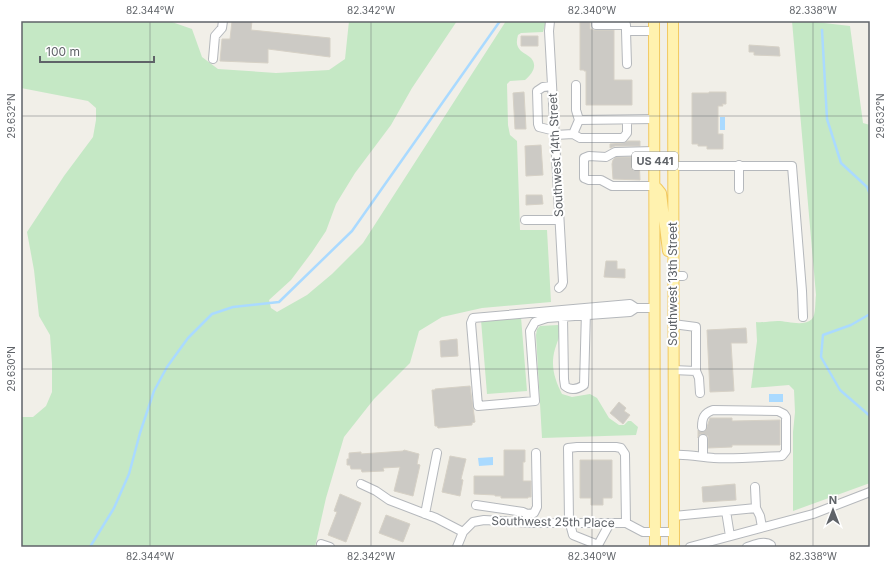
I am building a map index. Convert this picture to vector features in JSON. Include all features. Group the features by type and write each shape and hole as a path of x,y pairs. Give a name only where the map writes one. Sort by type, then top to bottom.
{"main road":[{"name":"Southwest 13th Street","path":"673,21 678,166 673,256 678,276 673,324 674,547"},
{"name":"Southwest 13th Street","path":"654,26 655,308 650,349 655,547"},
{"path":"655,166 678,166"},
{"path":"655,186 661,193 668,251 673,256"},
{"path":"650,349 673,350"}],"street":[{"path":"213,59 215,36 222,28 223,21"},
{"name":"Southwest 14th Street","path":"550,21 549,31 563,282 559,288"},
{"path":"596,21 596,25 626,25 627,64"},
{"path":"626,31 654,26"},
{"path":"573,134 579,120 576,110 576,85"},
{"path":"552,86 543,87 537,91 539,127 555,133 573,134 580,138 623,138 627,133 627,120"},
{"path":"579,120 654,119"},
{"path":"655,151 615,152 606,157 589,156 584,158 584,178 589,180 601,180 612,186 655,186"},
{"path":"739,190 740,165"},
{"path":"678,166 792,166 803,317"},
{"path":"525,220 559,220"},
{"path":"586,312 473,318 471,323 478,406 535,401 530,331 534,322 540,319 563,317 630,304 636,308 655,308"},
{"path":"563,317 565,386 574,390 584,385 586,312"},
{"path":"673,324 696,327 696,371 699,378 700,393"},
{"path":"673,370 696,371"},
{"path":"674,455 714,458 782,456 786,451 786,417 778,411 713,410 704,416 702,427"},
{"path":"702,456 703,439"},
{"path":"610,523 598,546 572,535 570,523 568,448 621,448 623,451 625,464 626,523"},
{"path":"425,514 437,453"},
{"path":"476,505 523,512 527,514 534,512 537,507 536,453"},
{"path":"361,484 390,500 436,518 462,534 457,547"},
{"path":"755,487 756,508 760,516 762,527"},
{"path":"690,547 812,514 870,492"},
{"path":"674,516 756,508"},
{"path":"726,511 730,536"},
{"path":"526,523 527,514"},
{"name":"Southwest 25th Place","path":"462,534 473,522 484,520 526,523 626,523 643,532 674,532"},
{"path":"747,547 768,543 771,547"},
{"path":"321,544 330,547"}],"green space":[{"path":"21,21 169,21 192,29 202,57 218,69 276,73 329,70 345,59 349,21 457,21 412,88 391,125 355,173 336,204 326,231 312,252 291,280 269,300 271,308 277,312 307,295 332,274 363,243 506,21 546,21 543,32 521,33 518,35 518,47 531,58 534,67 532,73 525,80 510,81 507,84 508,125 510,135 517,141 520,230 547,230 551,302 482,308 442,317 419,331 410,363 374,399 344,437 326,498 315,547 21,547 21,417 33,417 46,406 52,392 50,335 39,316 34,270 27,232 64,176 93,137 96,120 96,108 88,101 21,88"},
{"path":"792,21 807,21 850,26 863,123 870,125 870,483 793,511 794,390 789,385 751,388 757,341 756,322 778,321 805,323 812,319 815,311 816,295"},
{"path":"521,317 527,391 487,394 481,320"},
{"path":"558,325 561,328 555,349 553,367 555,378 562,394 572,397 590,394 597,398 609,418 619,425 624,425 628,421 631,421 638,427 636,435 542,438 536,335 537,329 540,326"}],"water":[{"path":"720,117 725,117 725,130 720,130"},
{"path":"769,394 783,394 783,402 769,402"},
{"path":"493,457 493,465 479,466 478,458"}],"building":[{"path":"232,21 252,21 251,30 330,38 330,57 268,49 268,63 220,61 222,39 230,39"},
{"path":"580,21 590,21 590,29 614,30 614,80 632,80 632,105 586,105 586,71 580,70"},
{"path":"521,36 538,36 538,46 521,46"},
{"path":"749,45 779,47 780,56 754,55 754,52 749,52"},
{"path":"524,92 526,129 515,129 513,93"},
{"path":"726,92 726,104 722,104 723,106 718,106 718,134 723,134 723,149 707,149 707,146 692,144 692,93"},
{"path":"640,141 640,146 615,146 610,148 610,144"},
{"path":"541,145 543,175 526,176 525,146"},
{"path":"616,157 639,157 640,180 613,179 612,164"},
{"path":"526,195 542,195 543,204 526,205"},
{"path":"606,261 617,261 617,269 625,269 625,278 604,277"},
{"path":"746,328 747,343 731,343 734,391 710,392 707,330"},
{"path":"457,339 458,356 441,357 440,341"},
{"path":"470,386 475,422 472,423 472,425 438,428 435,426 432,390"},
{"path":"619,402 626,408 624,411 630,415 623,424 610,413"},
{"path":"710,418 732,418 732,421 780,420 780,445 732,445 732,447 708,448 708,436 700,434 698,438 698,430 702,432 706,430"},
{"path":"404,450 419,454 417,464 420,465 413,496 394,491 400,467 383,468 384,471 362,472 361,469 351,469 350,465 347,465 349,453 361,452 361,454"},
{"path":"504,450 525,450 525,462 523,462 523,481 531,481 531,497 501,498 501,496 495,495 474,494 474,476 504,476"},
{"path":"450,456 466,459 461,479 463,480 460,496 442,492"},
{"path":"580,460 612,460 612,498 603,498 603,505 591,505 591,498 580,498"},
{"path":"735,484 736,500 703,502 702,487"},
{"path":"340,494 361,503 346,542 328,535 337,512 334,511"},
{"path":"386,515 410,524 403,542 379,533"}],"waterway":[{"path":"90,547 114,508 129,474 140,433 154,391 167,367 188,338 212,314 233,307 279,302 352,231 500,21"},
{"path":"822,30 827,119 841,163 867,187 870,194"},
{"path":"870,314 851,325 823,335 821,357 840,390 870,416"}]}
